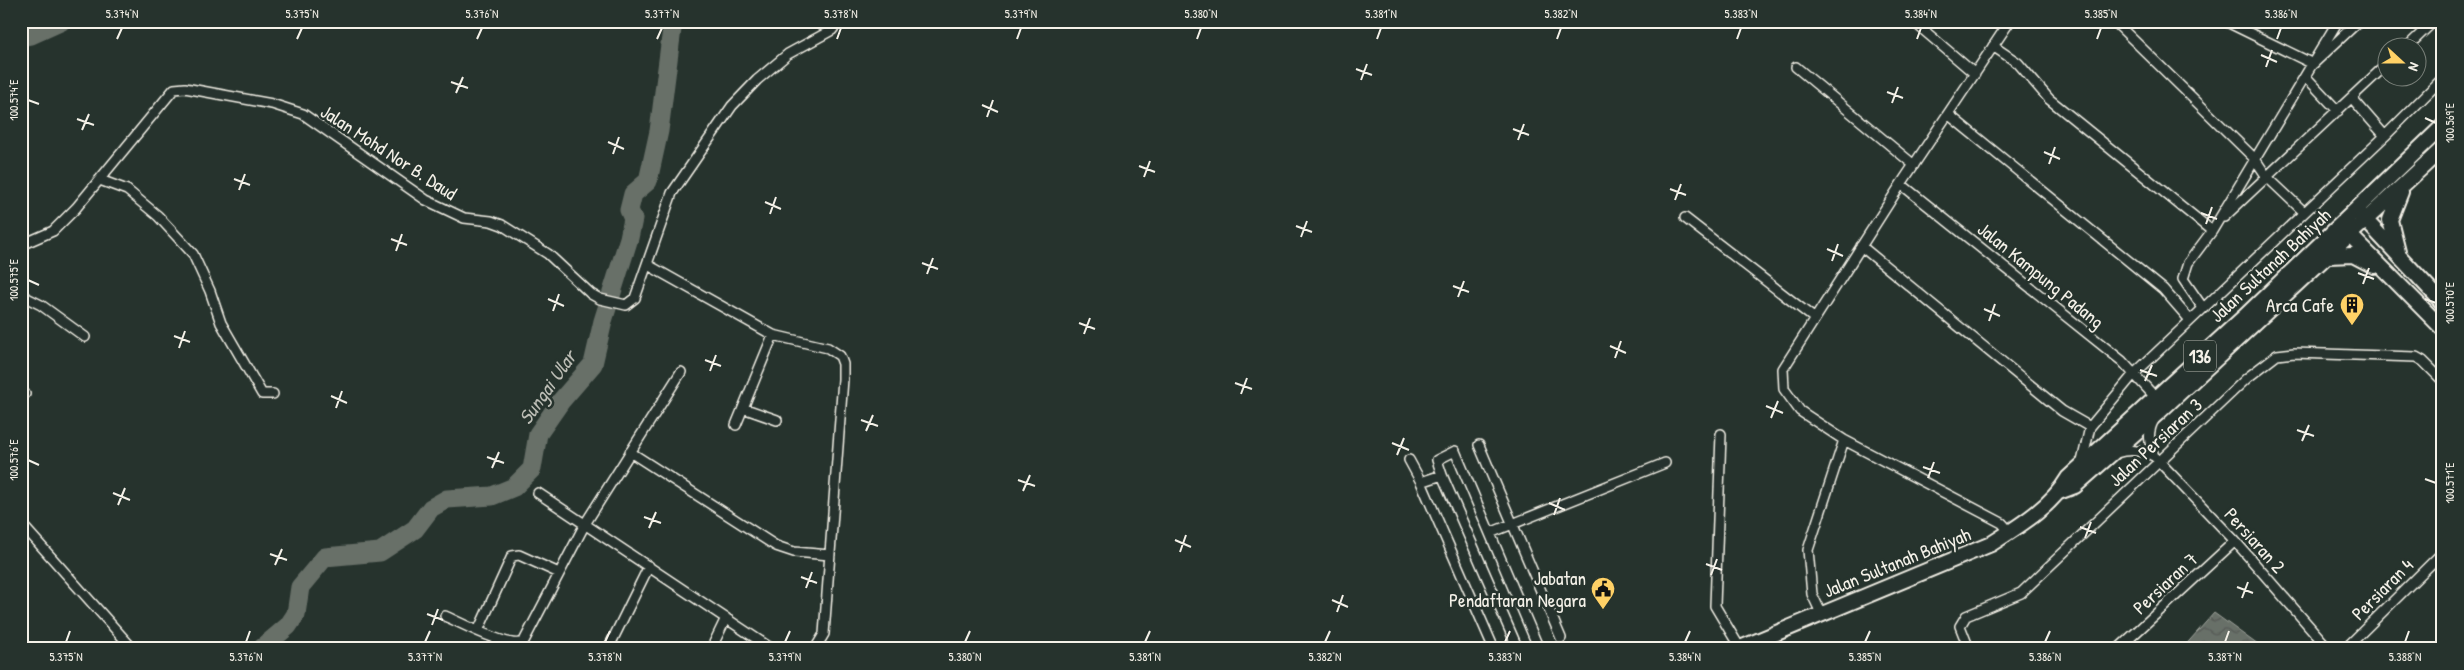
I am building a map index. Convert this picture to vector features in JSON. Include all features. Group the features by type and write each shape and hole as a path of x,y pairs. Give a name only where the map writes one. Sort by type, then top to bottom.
{"main road":[{"name":"Jalan Sultanah Bahiyah","path":"1739,648 1991,544 2010,532 2059,492 2068,478 2244,317 2443,126"},
{"name":"Jalan Sultanah Bahiyah","path":"2059,492 2075,486 2158,413 2443,148"},
{"path":"2403,187 2390,220 2396,249 2403,262"},
{"path":"2356,210 2443,303"},
{"path":"2340,225 2443,329"},
{"path":"2328,256 2353,255 2389,274"}],"street":[{"path":"815,649 824,634 843,364 840,356 828,348 773,335 648,265 660,222 672,193 732,106 757,80 788,54 832,30 838,21"},
{"path":"1913,21 1975,74"},
{"path":"2010,21 1901,184 1783,369 1784,389 1800,412 1844,440 2002,523 2010,532"},
{"path":"2114,21 2255,159 2267,177 2304,212"},
{"path":"2225,21 2313,64"},
{"path":"2203,308 2183,279 2188,263 2214,228 2338,21"},
{"path":"2313,64 2359,21"},
{"path":"2416,38 2434,21"},
{"path":"1993,46 2018,63 2049,99 2214,228"},
{"path":"1796,66 1914,165"},
{"path":"2214,228 2376,75"},
{"path":"2306,76 2338,111"},
{"path":"2081,466 2090,428 2133,374 2385,136 2443,78"},
{"name":"Jalan Mohd Nor B. Daud","path":"100,180 174,89 185,88 272,104 303,114 426,200 464,218 491,220 536,245 584,289 600,299 626,305 634,298 648,265"},
{"path":"2352,98 2385,136"},
{"path":"1948,114 2163,289 2190,320"},
{"path":"21,245 53,231 100,180 127,190 158,216 192,254 210,291 221,323 262,394 273,394"},
{"name":"Jalan Kampung Padang","path":"1901,184 2122,361 2155,397"},
{"path":"1685,218 1815,319"},
{"path":"1861,246 2062,411 2090,428"},
{"path":"21,295 41,305 85,337"},
{"path":"736,425 773,335"},
{"name":"Jalan Persiaran 3","path":"1969,649 1960,626 1966,616 2021,593 2156,458 2247,378 2277,355 2416,357 2423,361 2443,381"},
{"path":"445,616 511,643 521,644 524,642 585,524 681,372"},
{"path":"743,408 778,420"},
{"path":"2156,458 2150,446 2150,432 2158,413"},
{"path":"1721,434 1715,606 1739,648"},
{"path":"1821,613 1812,594 1808,550 1844,440"},
{"path":"1479,445 1561,638"},
{"path":"2111,454 2128,450 2143,451 2156,458"},
{"path":"1518,649 1437,460 1455,451 1539,649"},
{"path":"630,452 776,546 794,552 830,555"},
{"name":"Persiaran 2","path":"2156,458 2235,541 2329,649"},
{"path":"1409,460 1421,482 1494,649"},
{"path":"1490,533 1665,463"},
{"path":"1421,482 1442,475"},
{"path":"538,493 772,649"},
{"path":"26,529 133,649"},
{"name":"Persiaran 7","path":"2118,649 2235,541"},
{"name":"Persiaran 4","path":"2345,649 2443,552"},
{"path":"478,631 512,556 519,555 559,573"},
{"path":"608,649 649,566"},
{"path":"711,649 726,618"}],"water":[{"path":"2214,613 2258,645 2284,644 2292,649 2182,649"}],"waterway":[{"path":"21,37 31,35 62,21"},
{"name":"Sungai Ular","path":"261,649 288,626 296,614 300,587 325,557 380,552 415,529 431,508 447,499 492,496 514,487 532,469 538,434 561,401 593,364 603,321 629,238 633,219 629,210 633,194 648,181 659,131 673,21"}],"place":[{"name":"Arca Cafe","path":"2352,326"},
{"name":"Jabatan Pendaftaran Negara","path":"1603,610"}]}
